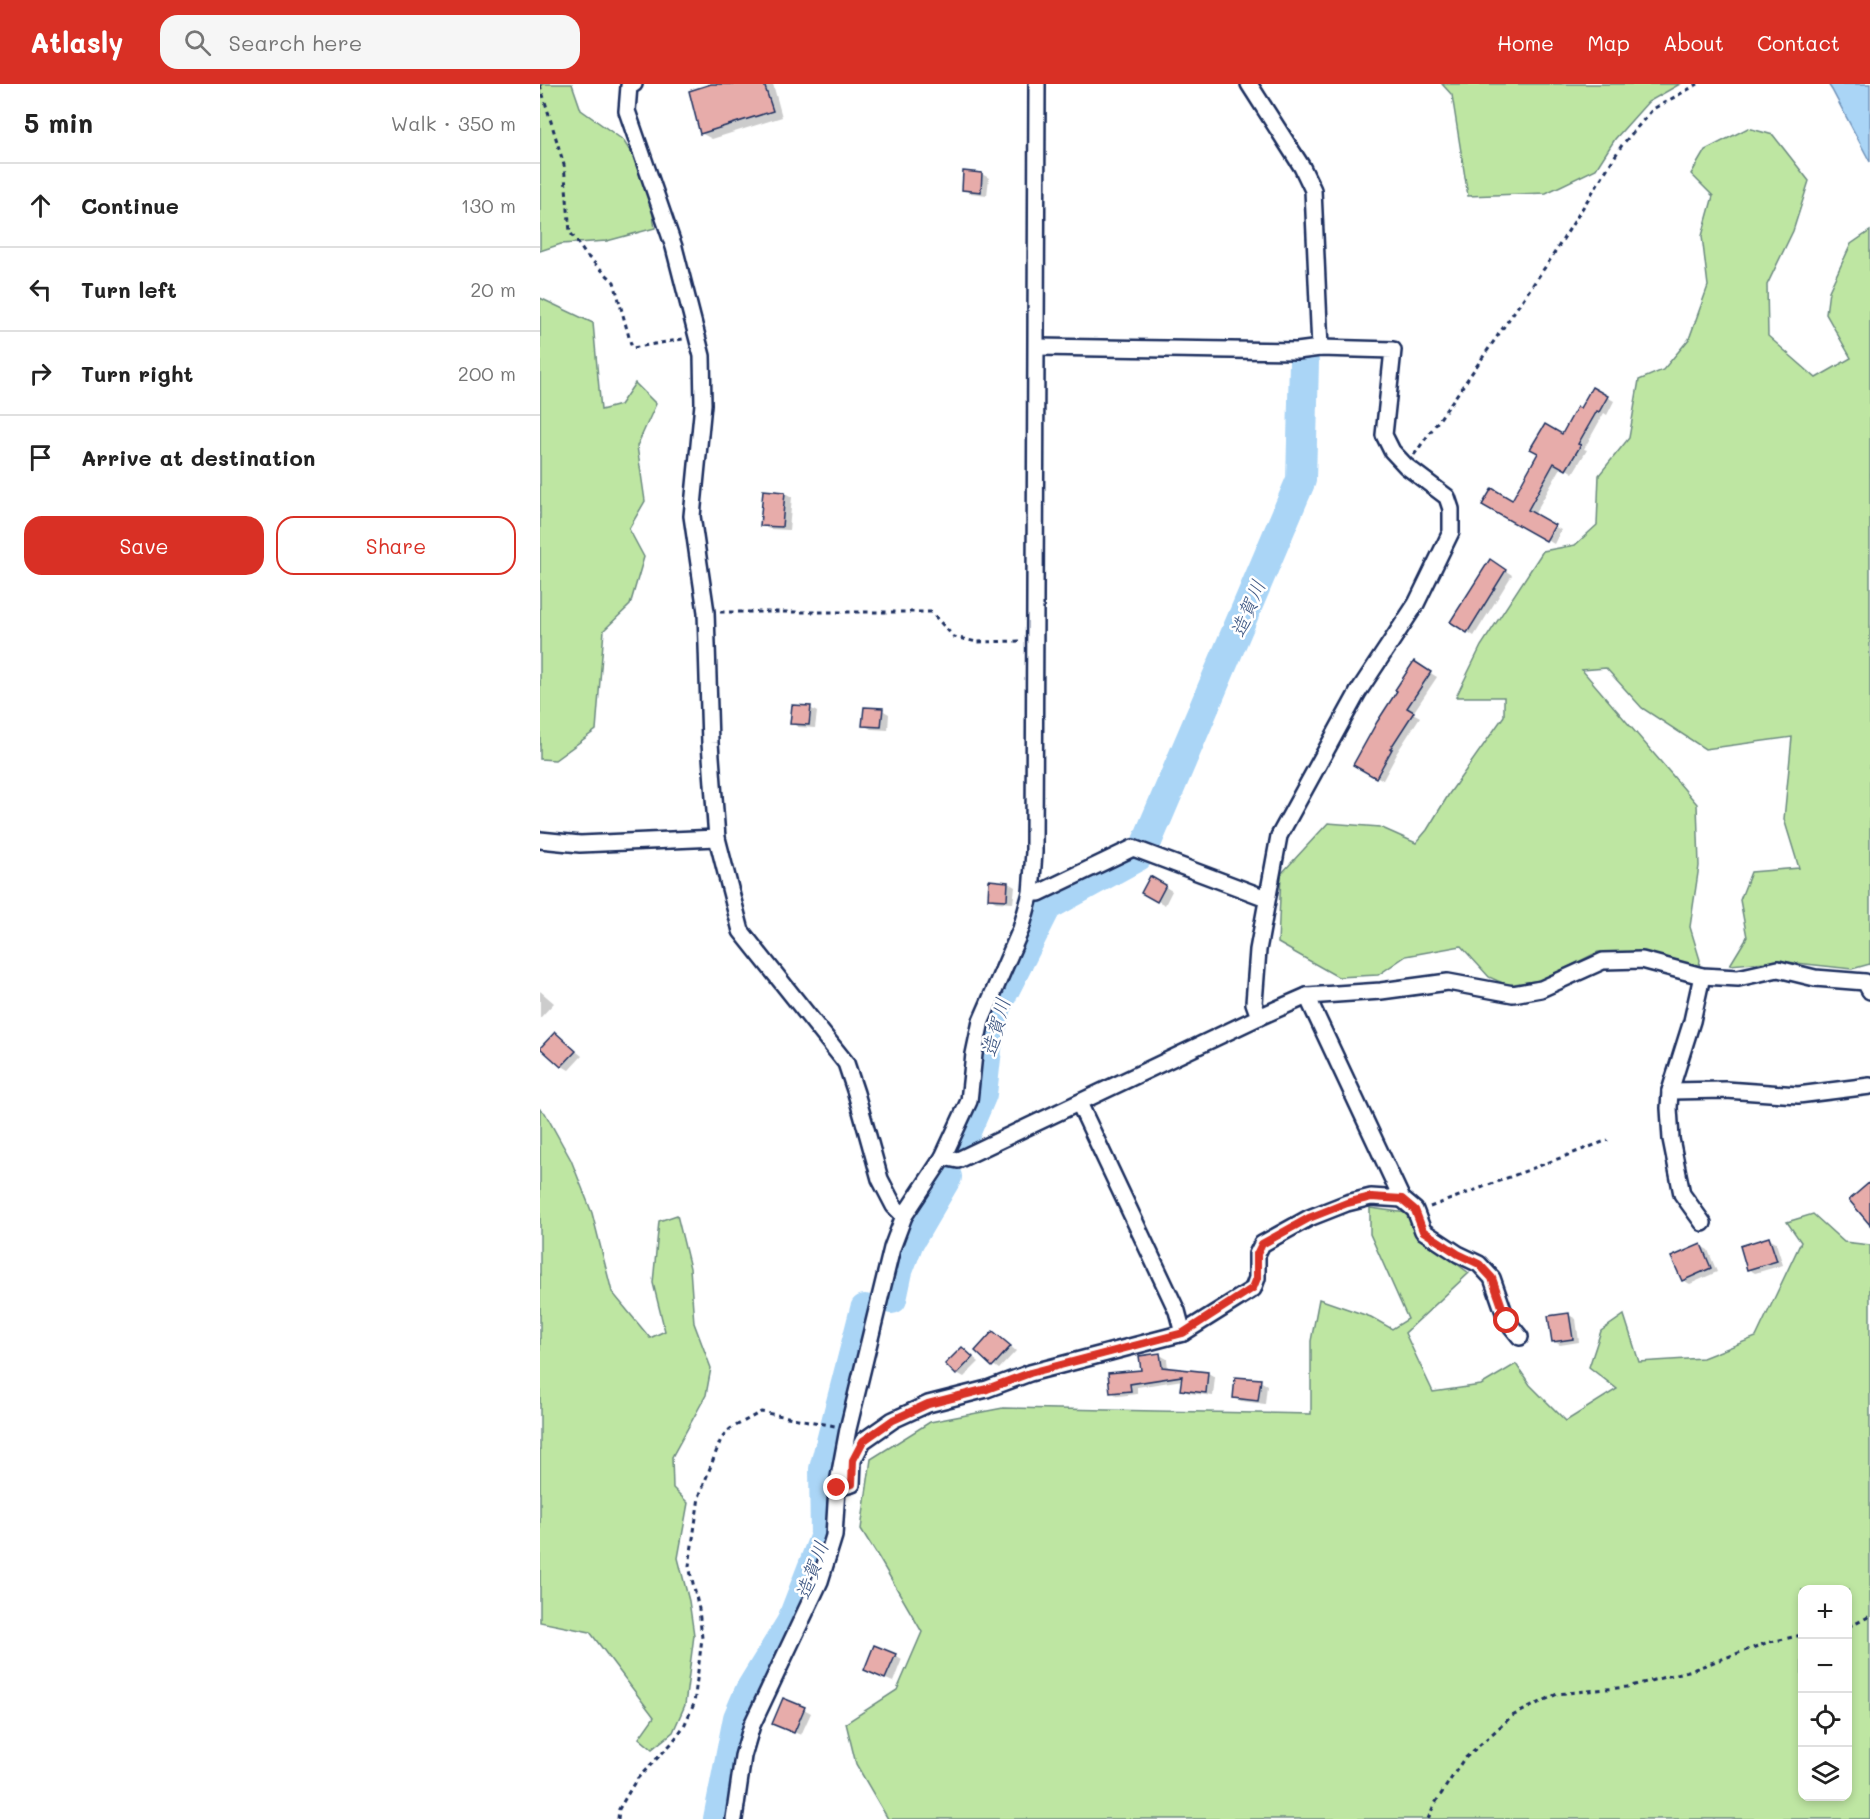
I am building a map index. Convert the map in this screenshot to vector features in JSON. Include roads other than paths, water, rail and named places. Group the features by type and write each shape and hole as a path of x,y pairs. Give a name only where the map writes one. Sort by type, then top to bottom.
{"street":[{"path":"634,84 629,86 627,111 674,247 702,356 703,404 692,516 706,612 710,743 717,838 741,931 846,1063 880,1179 894,1206 904,1216"},
{"path":"734,1819 742,1756 752,1725 820,1581 834,1536 837,1488 852,1410 892,1248 904,1216 943,1157 969,1101 974,1054 981,1021 1021,929 1030,893 1034,852 1037,84"},
{"path":"1249,84 1302,167 1313,190 1320,348"},
{"path":"1037,347 1298,351 1320,348 1393,350 1384,435 1392,451 1406,466 1447,497 1451,509 1451,532 1416,604 1358,692 1278,836 1258,950 1254,1003 1258,1017"},
{"path":"540,840 580,844 717,838"},
{"path":"1030,893 1039,893 1133,848 1266,898"},
{"path":"943,1157 958,1160 1258,1017 1307,996 1381,991 1448,982 1513,994 1541,988 1603,961 1642,960 1702,976 1738,978 1778,969 1815,978 1865,982 1870,991"},
{"path":"1702,976 1692,1021 1670,1091 1669,1108 1671,1139 1683,1194 1703,1223"},
{"path":"1307,996 1402,1199 1415,1210 1423,1231 1458,1254 1479,1264 1492,1278 1507,1321 1520,1336"},
{"path":"1670,1091 1726,1090 1798,1095 1870,1086"},
{"path":"1079,1103 1177,1311 1183,1333"},
{"path":"837,1488 852,1484 853,1460 863,1441 893,1420 928,1404 987,1389 1030,1373 1183,1333 1253,1288 1257,1278 1257,1254 1262,1244 1309,1218 1347,1203 1371,1197 1402,1199"}],"water":[{"path":"1828,84 1870,84 1870,162 1832,90"}],"waterway":[{"name":"造賀川","path":"1146,844 1301,480 1304,362"},
{"name":"造賀川","path":"958,1150 982,1094 988,1040 998,1003 1047,906 1138,856"},
{"name":"造賀川","path":"892,1299 898,1271 909,1242 947,1177"},
{"name":"造賀川","path":"718,1819 738,1718 750,1690 791,1623 825,1535 824,1469 865,1309"}]}
